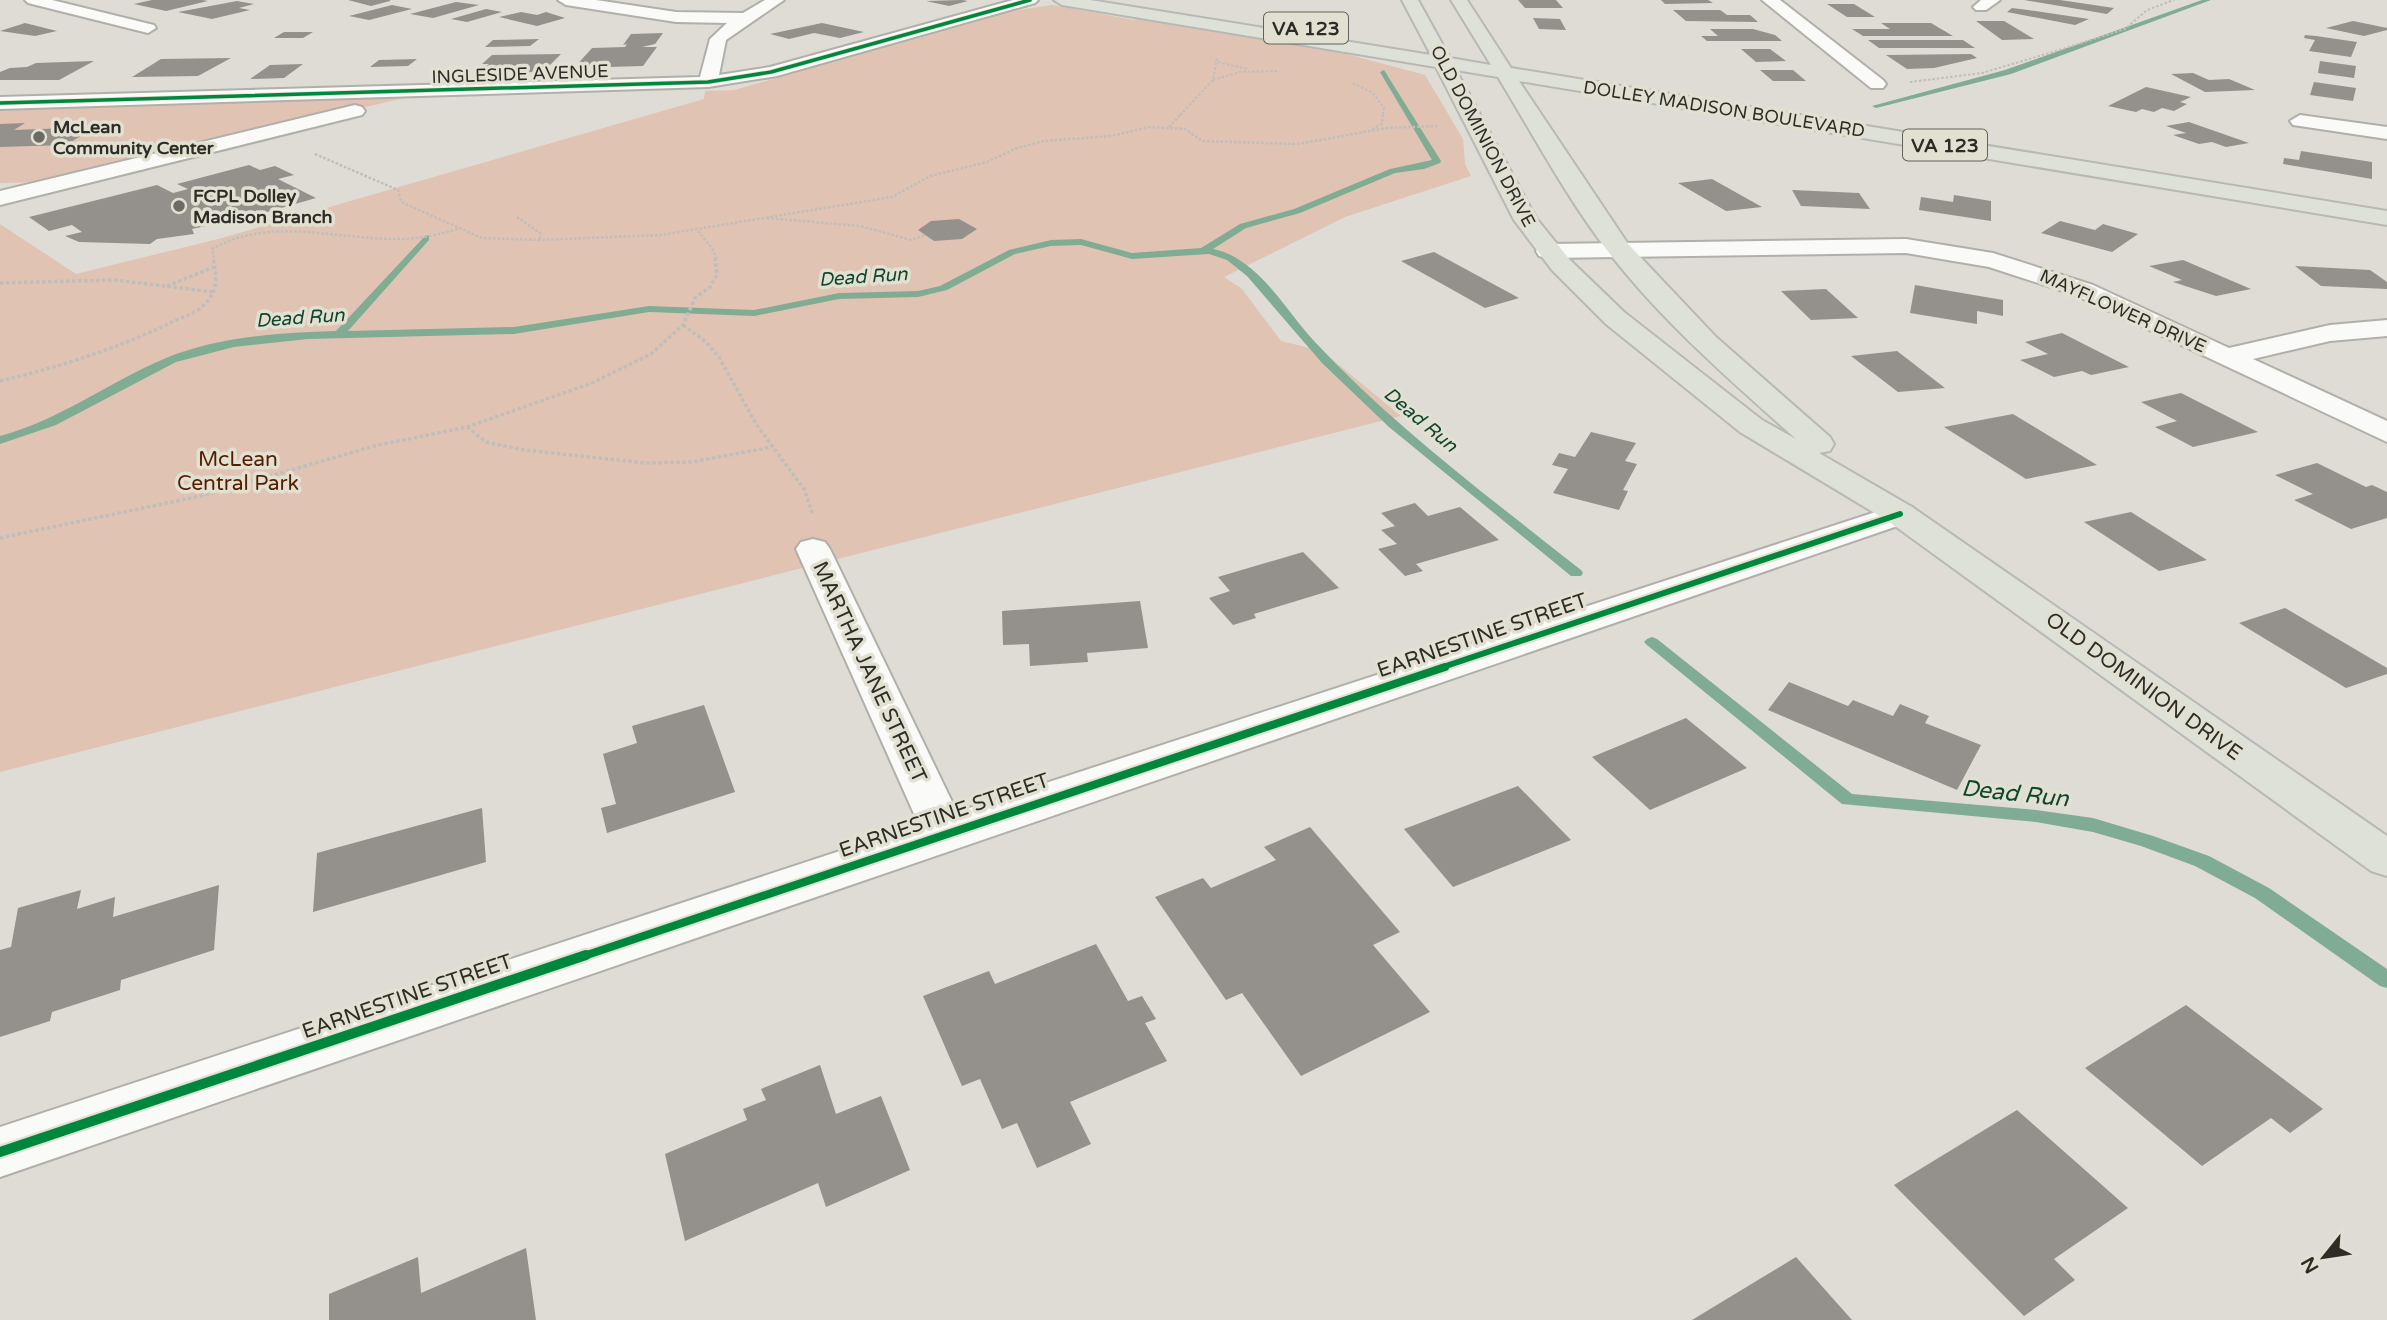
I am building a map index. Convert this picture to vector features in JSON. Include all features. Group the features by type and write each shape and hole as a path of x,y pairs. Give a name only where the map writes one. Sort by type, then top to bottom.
{"main road":[{"name":"DOLLEY MADISON BOULEVARD","path":"1062,0 1346,40 2387,201"},
{"name":"DOLLEY MADISON BOULEVARD","path":"1125,0 1346,40"},
{"name":"OLD DOMINION DRIVE","path":"1410,0 1416,29 1440,55 1507,187 1548,251 1615,318 1751,426 1900,514 2387,859"},
{"name":"OLD DOMINION DRIVE","path":"1459,0 1587,204 1619,249 1743,378 1900,514"},
{"path":"1346,40 1382,34"},
{"path":"1346,40 1408,67 1460,95"},
{"name":"DOLLEY MADISON BOULEVARD","path":"1500,65 1639,94 2387,218"},
{"path":"1547,139 1558,107 1590,97 1639,94"}],"street":[{"path":"33,0 148,28"},
{"path":"566,0 676,17 744,18"},
{"path":"708,82 714,69 718,39 744,18 776,0"},
{"name":"INGLESIDE AVENUE","path":"0,103 426,93 708,82 771,72 1030,0"},
{"path":"1770,0 1877,84"},
{"path":"0,198 426,93"},
{"path":"284,96 313,100 321,108 310,118 290,127"},
{"path":"2300,121 2387,133"},
{"name":"MAYFLOWER DRIVE","path":"1548,251 1906,246 1958,253 2062,281 2387,433"},
{"path":"2225,357 2330,333 2387,328"},
{"name":"EARNESTINE STREET","path":"0,1152 1900,514"},
{"name":"MARTHA JANE STREET","path":"813,549 945,833"}],"path":[{"path":"1877,84 1982,73 2125,29 2147,10 2174,0"},
{"path":"1169,127 1213,80 1217,62 1255,71"},
{"path":"1213,80 1255,71 1284,71"},
{"path":"1348,81 1373,93 1384,108 1382,124 1368,131"},
{"path":"318,148 308,150 398,190 401,202 459,229 482,238 540,240 660,235 892,197 930,176 987,162 1030,144 1111,136 1149,127 1185,129 1202,141 1266,144 1323,141 1368,131 1438,126"},
{"path":"517,217 540,233 540,240"},
{"path":"755,218 859,228 911,240 926,235"},
{"path":"0,381 44,371 167,326 202,308 214,292 218,280 212,249 218,244 259,234 327,232 402,239 459,229"},
{"path":"0,538 205,495 374,446 467,427 593,383 652,354 683,326 695,298 710,287 717,275 712,248 698,230"},
{"path":"166,286 214,267"},
{"path":"0,283 114,280 214,292"},
{"path":"683,326 711,346 772,447 789,464 809,497 814,520 813,549"},
{"path":"467,427 486,442 524,450 646,463 692,462 772,447"}],"green space":[{"name":"McLean Central Park","path":"1052,5 1134,20 1140,17 1343,53 1425,75 1463,139 1465,164 1471,176 1345,217 1224,277 1242,289 1281,341 1322,351 1401,416 0,772 0,224 76,274 222,238 704,99 705,91 734,90 1019,10"},
{"path":"408,97 52,182 0,183 0,107"}],"building":[{"path":"152,0 208,1 166,11 134,4"},
{"path":"348,0 390,0 390,1 371,6"},
{"path":"1518,0 1556,0 1563,8 1525,8"},
{"path":"1661,0 1708,0 1713,3 1665,4"},
{"path":"2024,0 2060,0 2114,8 2107,14"},
{"path":"237,1 254,4 239,8 250,10 212,19 178,12"},
{"path":"926,1 968,1 949,6"},
{"path":"456,2 479,5 433,18 410,14"},
{"path":"1827,4 1854,4 1875,17 1847,17"},
{"path":"392,5 412,9 369,20 349,16"},
{"path":"2012,8 2089,19 2075,25 2007,12"},
{"path":"486,9 502,12 467,22 451,19"},
{"path":"1673,10 1720,10 1727,15 1750,15 1758,22 1686,21"},
{"path":"521,12 537,15 546,12 565,18 537,26 499,17"},
{"path":"1533,18 1560,19 1566,30 1539,29"},
{"path":"1976,21 2004,21 2034,39 2002,40"},
{"path":"2353,21 2387,30 2364,36 2326,28"},
{"path":"25,23 57,31 35,36 0,31"},
{"path":"822,23 864,32 840,38 814,33 789,39 770,34"},
{"path":"1881,23 1931,23 1953,36 1863,36 1852,29 1890,29"},
{"path":"1710,29 1753,29 1775,35 1782,41 1707,41 1701,36 1718,36"},
{"path":"284,32 313,32 303,38 274,38"},
{"path":"663,33 655,44 642,47 657,47 643,66 574,68 592,48 625,47 627,44 623,45 631,34"},
{"path":"2305,35 2357,42 2351,57 2309,51 2315,40 2304,38"},
{"path":"539,39 530,46 485,47 493,40"},
{"path":"1868,40 1963,40 1975,48 1879,48"},
{"path":"1741,49 1770,49 1786,61 1756,62"},
{"path":"561,54 543,72 479,73 489,64 482,64 492,55"},
{"path":"1971,54 1977,58 1934,68 1907,69 1886,55"},
{"path":"231,58 198,76 132,77 161,59"},
{"path":"417,59 408,66 370,67 379,60"},
{"path":"94,61 59,80 0,80 0,72 10,68 27,67 36,63"},
{"path":"2320,61 2356,66 2354,78 2318,73"},
{"path":"303,64 284,78 250,79 270,65"},
{"path":"1760,70 1793,70 1806,81 1773,81"},
{"path":"2193,73 2209,80 2229,79 2255,90 2205,92 2171,74"},
{"path":"2314,82 2356,88 2353,101 2310,95"},
{"path":"2146,87 2191,97 2180,102 2187,104 2174,111 2162,108 2154,112 2142,109 2136,112 2108,106"},
{"path":"2189,122 2249,143 2226,147 2212,142 2199,144 2173,135 2186,133 2166,126"},
{"name":"McLean Community Center","path":"25,123 14,130 95,127 66,145 0,147 0,124"},
{"path":"2301,151 2372,162 2372,179 2283,164 2284,158 2299,160"},
{"name":"FCPL Dolley Madison Branch","path":"249,165 260,170 275,166 294,175 278,179 316,198 243,219 236,215 222,219 225,222 192,229 194,234 157,239 150,244 79,242 65,236 82,232 72,225 49,231 29,217 157,185 173,193 188,189 177,184"},
{"path":"1712,179 1762,207 1726,211 1678,183"},
{"path":"1792,190 1859,193 1870,209 1801,206"},
{"path":"1954,195 1991,201 1991,221 1919,210 1921,197 1953,202"},
{"path":"959,219 977,229 962,239 934,241 918,230 931,221"},
{"path":"2060,221 2095,230 2103,224 2138,234 2112,252 2041,233"},
{"path":"1434,252 1519,298 1485,308 1401,261"},
{"path":"2183,260 2251,289 2216,296 2173,282 2182,280 2149,266"},
{"path":"2295,266 2370,270 2387,282 2387,289 2321,286"},
{"path":"1915,285 2003,300 2003,316 1977,311 1977,324 1910,313"},
{"path":"1826,289 1858,318 1811,320 1781,291"},
{"path":"2062,333 2129,367 2091,375 2082,371 2054,377 2020,360 2048,354 2025,342"},
{"path":"1897,351 1945,388 1898,392 1851,356"},
{"path":"2181,393 2258,432 2193,447 2155,427 2177,421 2141,402"},
{"path":"2013,414 2097,465 2026,479 1944,427"},
{"path":"1591,432 1636,443 1625,461 1637,464 1623,490 1628,491 1619,510 1553,493 1568,469 1552,465 1559,453 1575,457"},
{"path":"2317,463 2366,487 2372,485 2387,492 2387,518 2351,529 2294,500 2313,494 2275,475"},
{"path":"1415,503 1428,516 1460,507 1499,540 1416,564 1423,571 1405,576 1378,549 1397,544 1381,530 1395,526 1381,513"},
{"path":"2131,512 2207,560 2159,571 2084,522"},
{"path":"1303,552 1339,588 1254,614 1256,618 1233,625 1209,598 1230,591 1218,577"},
{"path":"1140,601 1148,648 1087,653 1088,662 1030,666 1029,644 1003,645 1002,611"},
{"path":"2285,608 2387,668 2387,674 2346,688 2239,623"},
{"path":"1789,682 1848,706 1853,700 1893,716 1900,704 1929,716 1925,723 1981,745 1957,790 1768,710"},
{"path":"704,705 735,792 607,833 601,808 616,804 603,754 637,743 632,726"},
{"path":"1686,718 1747,768 1650,810 1592,757"},
{"path":"1518,786 1571,840 1453,887 1404,829"},
{"path":"482,808 486,862 313,912 317,853"},
{"path":"1310,827 1400,932 1373,945 1430,1012 1301,1076 1242,993 1226,1000 1155,897 1203,878 1211,888 1276,860 1264,847"},
{"path":"219,885 214,950 121,980 120,990 52,1012 50,1021 0,1037 0,950 11,947 18,908 81,890 77,909 115,897 113,917"},
{"path":"1096,944 1128,1001 1142,996 1156,1019 1145,1023 1167,1061 1070,1102 1091,1144 1037,1168 1017,1123 1002,1129 980,1079 962,1086 923,996 989,971 995,984"},
{"path":"2186,1005 2323,1109 2290,1133 2271,1118 2202,1166 2085,1068"},
{"path":"820,1065 836,1114 881,1096 910,1170 826,1207 818,1183 685,1241 665,1154 747,1120 743,1109 766,1100 761,1089"},
{"path":"2017,1110 2128,1208 2054,1259 2075,1280 2024,1316 1894,1185"},
{"path":"526,1248 536,1320 329,1320 329,1294 418,1257 421,1293"},
{"path":"1796,1257 1852,1320 1692,1320"}],"waterway":[{"path":"1876,106 2008,72 2208,0"},
{"path":"1203,251 1243,226 1297,211 1393,171 1437,161 1384,72"},
{"path":"339,334 426,238"},
{"name":"Dead Run","path":"0,440 52,423 172,360 234,343 308,335 514,331 649,309 754,313 839,296 918,294 955,283 1012,252 1051,243 1081,242 1132,256 1203,251"},
{"name":"Dead Run","path":"1203,251 1219,253 1241,265 1294,326 1359,393 1429,455 1576,573"},
{"name":"Dead Run","path":"1652,642 1848,800 2036,816 2093,825 2147,841 2202,861 2262,893 2387,980"}],"cycle path":[{"path":"0,103 708,82 771,72 1030,0"},
{"path":"0,1152 1900,514"}],"place":[{"name":"McLean Community Center","path":"39,137"},
{"name":"FCPL Dolley Madison Branch","path":"179,206"}]}
